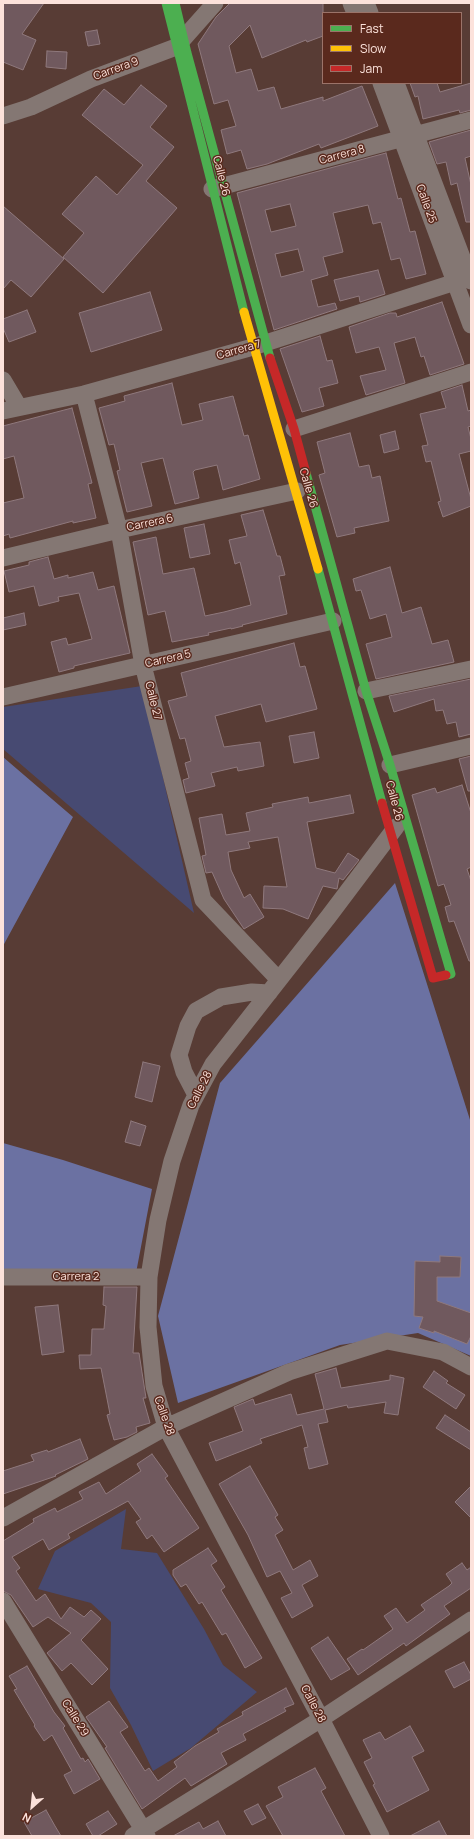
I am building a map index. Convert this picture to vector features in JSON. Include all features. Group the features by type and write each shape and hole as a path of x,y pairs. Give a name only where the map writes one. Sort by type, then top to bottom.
{"street":[{"name":"Calle 26","path":"166,3 180,43 297,491 391,834 433,978 451,974 390,765 366,691 294,429 259,345"},
{"name":"Calle 26","path":"175,3 180,43"},
{"name":"Carrera 9","path":"3,116 31,107 91,78 180,43 215,3"},
{"name":"Calle 25","path":"382,84 409,138 467,279 471,325"},
{"name":"Calle 25","path":"396,84 409,138"},
{"name":"Carrera 8","path":"218,188 409,138 471,120"},
{"name":"Carrera 7","path":"11,409 84,394 259,345 467,279"},
{"path":"294,429 471,372"},
{"path":"3,380 11,409"},
{"name":"Calle 27","path":"84,394 119,530 143,665 203,900 274,987"},
{"name":"Carrera 6","path":"3,558 119,530 297,491"},
{"name":"Carrera 5","path":"3,697 333,621"},
{"path":"366,691 471,669"},
{"path":"390,765 471,746"},
{"name":"Calle 28","path":"381,1836 321,1718 166,1427 154,1386 148,1327 149,1277 158,1220 172,1161 191,1105 213,1064 274,987 404,815"},
{"path":"196,1095 184,1072 179,1055 188,1026 196,1010 221,997 274,987"},
{"name":"Carrera 2","path":"3,1277 149,1277"},
{"path":"8,1512 166,1427 289,1372 386,1341 443,1352 471,1367"},
{"name":"Calle 29","path":"3,1601 141,1834"},
{"path":"141,1834 471,1620"}],"shaded area":[{"path":"142,686 194,913 3,749 3,707"},
{"path":"3,757 73,817 3,946"},
{"path":"395,883 471,1123 471,1356 418,1333 340,1345 178,1403 158,1316 220,1083"},
{"path":"3,1143 63,1160 152,1189 136,1273 3,1270"},
{"path":"126,1509 121,1549 157,1553 204,1629 223,1665 257,1692 191,1748 153,1771 131,1725 110,1688 111,1622 91,1603 38,1589 55,1551"}],"building":[{"path":"3,3 44,3 22,34 36,40 23,70 3,62"},
{"path":"230,3 323,3 322,36 307,42 306,40 262,58 250,25 229,46 236,73 251,69 258,91 274,87 281,109 323,97 323,101 362,86 378,126 321,148 319,144 267,164 247,169 241,150 227,154 221,130 236,126 228,100 214,104 198,44 216,17"},
{"path":"97,30 100,44 88,46 85,32"},
{"path":"47,51 67,52 66,69 46,67"},
{"path":"471,83 471,110 460,113 459,110 423,119 418,96 415,97 410,84 437,84 440,92"},
{"path":"141,85 167,106 150,127 174,147 146,181 177,208 103,293 63,257 84,233 62,214 96,176 117,195 143,165 82,115 104,89 124,105"},
{"path":"471,130 471,156 465,158 471,185 471,222 466,222 457,183 451,185 446,162 437,164 429,142"},
{"path":"386,153 398,199 401,198 410,232 415,231 426,274 406,279 400,258 391,260 381,222 373,224 368,205 333,213 343,252 323,257 328,275 311,280 318,307 335,303 337,309 274,330 237,193","holes":["290,204 296,226 271,232 265,210","298,249 304,271 281,277 275,254"]},
{"path":"3,206 64,259 31,297 11,280 3,289"},
{"path":"378,270 385,294 360,302 359,296 340,301 334,280"},
{"path":"150,292 162,330 91,352 79,313"},
{"path":"442,302 464,364 430,375 424,356 421,357 415,337 394,343 405,383 366,395 360,376 386,370 379,347 356,353 349,327 390,313 396,313 397,317"},
{"path":"27,310 36,332 9,342 3,328 3,319"},
{"path":"320,336 327,361 332,360 338,383 319,388 324,406 302,412 280,349"},
{"path":"172,383 182,425 203,420 199,404 233,396 244,436 248,435 260,479 223,490 217,465 195,470 193,472 199,498 175,504 163,458 141,463 152,506 127,512 117,471 120,470 114,444 109,445 99,408 125,401 124,396"},
{"path":"462,385 468,411 471,410 471,426 468,427 471,439 471,451 459,454 471,499 471,506 443,517 438,502 441,501 431,461 426,462 422,446 428,445 420,414 446,408 441,392"},
{"path":"72,408 92,483 88,484 96,518 73,523 73,521 10,538 9,534 3,536 3,503 24,498 14,456 3,459 3,426"},
{"path":"395,431 399,449 384,453 380,435"},
{"path":"350,433 359,467 369,465 372,478 380,476 389,521 354,528 355,533 337,537 319,475 325,473 317,442"},
{"path":"263,510 277,556 280,556 285,575 279,576 287,614 231,629 208,633 209,635 172,642 165,611 148,615 133,542 156,537 163,574 194,568 205,616 224,612 251,605 240,562 235,564 229,540 247,536 241,515"},
{"path":"204,524 210,554 190,558 184,528"},
{"path":"48,557 54,579 68,575 68,578 93,572 98,590 114,586 130,653 74,666 74,668 59,672 51,642 66,638 68,645 92,639 79,593 58,597 59,601 39,606 34,586 9,592 4,571 29,565 29,562"},
{"path":"390,567 402,613 421,607 432,644 448,640 454,662 376,679 366,644 392,637 386,614 370,619 361,590 356,591 353,579"},
{"path":"24,613 26,625 3,630 3,618"},
{"path":"294,643 300,667 305,666 317,709 266,722 261,704 215,716 224,747 260,742 264,766 238,771 237,767 211,773 215,786 186,793 183,780 189,778 185,763 191,761 185,738 180,739 168,701 187,696 181,673"},
{"path":"471,679 471,734 459,737 456,722 447,724 443,710 436,711 434,699 394,712 389,696"},
{"path":"314,732 319,758 294,763 289,736"},
{"path":"471,756 471,791 468,791 459,759"},
{"path":"462,785 471,813 471,867 467,869 471,881 471,961 469,961 454,921 449,922 445,907 451,905 444,884 438,886 412,795 435,788 437,793"},
{"path":"350,795 354,813 307,822 316,868 335,873 348,853 359,860 343,880 339,878 337,889 323,886 308,919 283,909 263,908 264,886 287,887 278,837 248,842 250,848 228,852 231,870 244,898 250,894 264,917 244,929 224,899 212,872 206,873 202,856 206,855 199,818 222,814 226,835 250,831 246,813 273,807 272,804 308,797 309,803"},
{"path":"143,1062 160,1066 152,1102 135,1097"},
{"path":"131,1121 146,1126 140,1146 125,1142"},
{"path":"440,1256 461,1257 460,1277 437,1277 437,1301 471,1313 471,1336 467,1344 434,1331 434,1333 419,1328 423,1317 414,1316 415,1261 440,1262"},
{"path":"104,1287 137,1287 133,1353 139,1353 146,1398 143,1398 150,1423 136,1427 137,1432 127,1437 114,1440 107,1415 110,1414 101,1368 80,1369 79,1355 91,1355 92,1329 104,1329 106,1306 103,1305"},
{"path":"58,1305 64,1352 42,1355 35,1307"},
{"path":"336,1368 341,1388 390,1380 390,1375 404,1378 398,1415 384,1413 386,1402 348,1408 347,1405 325,1410 328,1422 318,1424 328,1464 309,1469 304,1448 308,1447 302,1425 260,1439 262,1443 216,1461 209,1443 243,1431 234,1407 253,1399 255,1405 291,1394 297,1415 324,1409 315,1374"},
{"path":"434,1371 448,1381 446,1383 465,1395 456,1409 423,1387"},
{"path":"445,1415 471,1432 471,1450 436,1428"},
{"path":"80,1439 88,1459 55,1475 56,1476 3,1494 3,1471 34,1461 31,1455 47,1450 48,1452"},
{"path":"152,1454 168,1476 165,1478 199,1528 164,1552 152,1535 147,1539 136,1522 141,1519 128,1501 68,1534 70,1538 49,1550 43,1539 12,1557 20,1568 16,1571 36,1601 45,1594 61,1619 70,1607 84,1617 91,1610 101,1619 81,1640 108,1669 92,1685 71,1663 62,1671 47,1653 71,1633 48,1617 33,1627 11,1595 3,1591 3,1541 34,1522 33,1519 55,1508 57,1512 83,1499 79,1492 99,1482 106,1494 141,1471 137,1464"},
{"path":"250,1466 278,1515 275,1517 283,1530 275,1535 293,1570 310,1560 318,1576 302,1585 313,1606 292,1618 281,1598 292,1593 280,1571 267,1577 248,1535 219,1484"},
{"path":"471,1486 471,1518 455,1502"},
{"path":"208,1548 217,1561 211,1565 225,1587 221,1590 262,1658 245,1668 226,1633 222,1635 202,1602 199,1604 186,1584 181,1587 173,1575 173,1570"},
{"path":"462,1563 467,1570 471,1567 471,1588 444,1606 450,1614 406,1646 404,1643 358,1675 347,1659 362,1649 363,1650 393,1629 384,1616 396,1608 407,1623 425,1610 421,1605 452,1583 446,1574"},
{"path":"328,1637 350,1669 331,1680 311,1648"},
{"path":"464,1662 471,1675 471,1679 454,1688 445,1671"},
{"path":"27,1666 54,1712 65,1726 63,1728 81,1759 83,1758 85,1762 88,1759 100,1779 74,1794 64,1775 72,1771 52,1735 44,1741 14,1690 17,1689 9,1676"},
{"path":"286,1688 294,1704 284,1708 286,1711 243,1734 246,1740 221,1753 227,1764 191,1786 185,1778 142,1809 105,1748 107,1747 86,1717 109,1701 128,1727 120,1732 145,1771 149,1768 158,1781 177,1767 174,1762 195,1746 219,1732 217,1729 243,1715 242,1712"},
{"path":"410,1726 424,1751 412,1757 429,1790 387,1812 373,1785 375,1784 364,1762 372,1758 363,1740 380,1732 385,1740"},
{"path":"315,1768 326,1788 321,1791 345,1836 283,1836 266,1806 283,1797 278,1787"},
{"path":"258,1804 266,1818 252,1825 244,1811"},
{"path":"46,1810 61,1836 32,1836 24,1822"},
{"path":"108,1811 117,1824 98,1836 93,1836 86,1824"},
{"path":"218,1821 226,1836 173,1836 199,1822 203,1829"},
{"path":"439,1821 447,1836 410,1836"}],"traffic: fast":[{"path":"166,3 244,312"},
{"path":"175,3 187,53 270,358"},
{"path":"306,473 366,691 390,765 451,974 446,975"},
{"path":"318,569 382,803"}],"traffic: slow":[{"path":"244,312 318,569"}],"traffic: jam":[{"path":"270,358 294,429 306,473"},
{"path":"382,803 433,978 446,975"}]}
